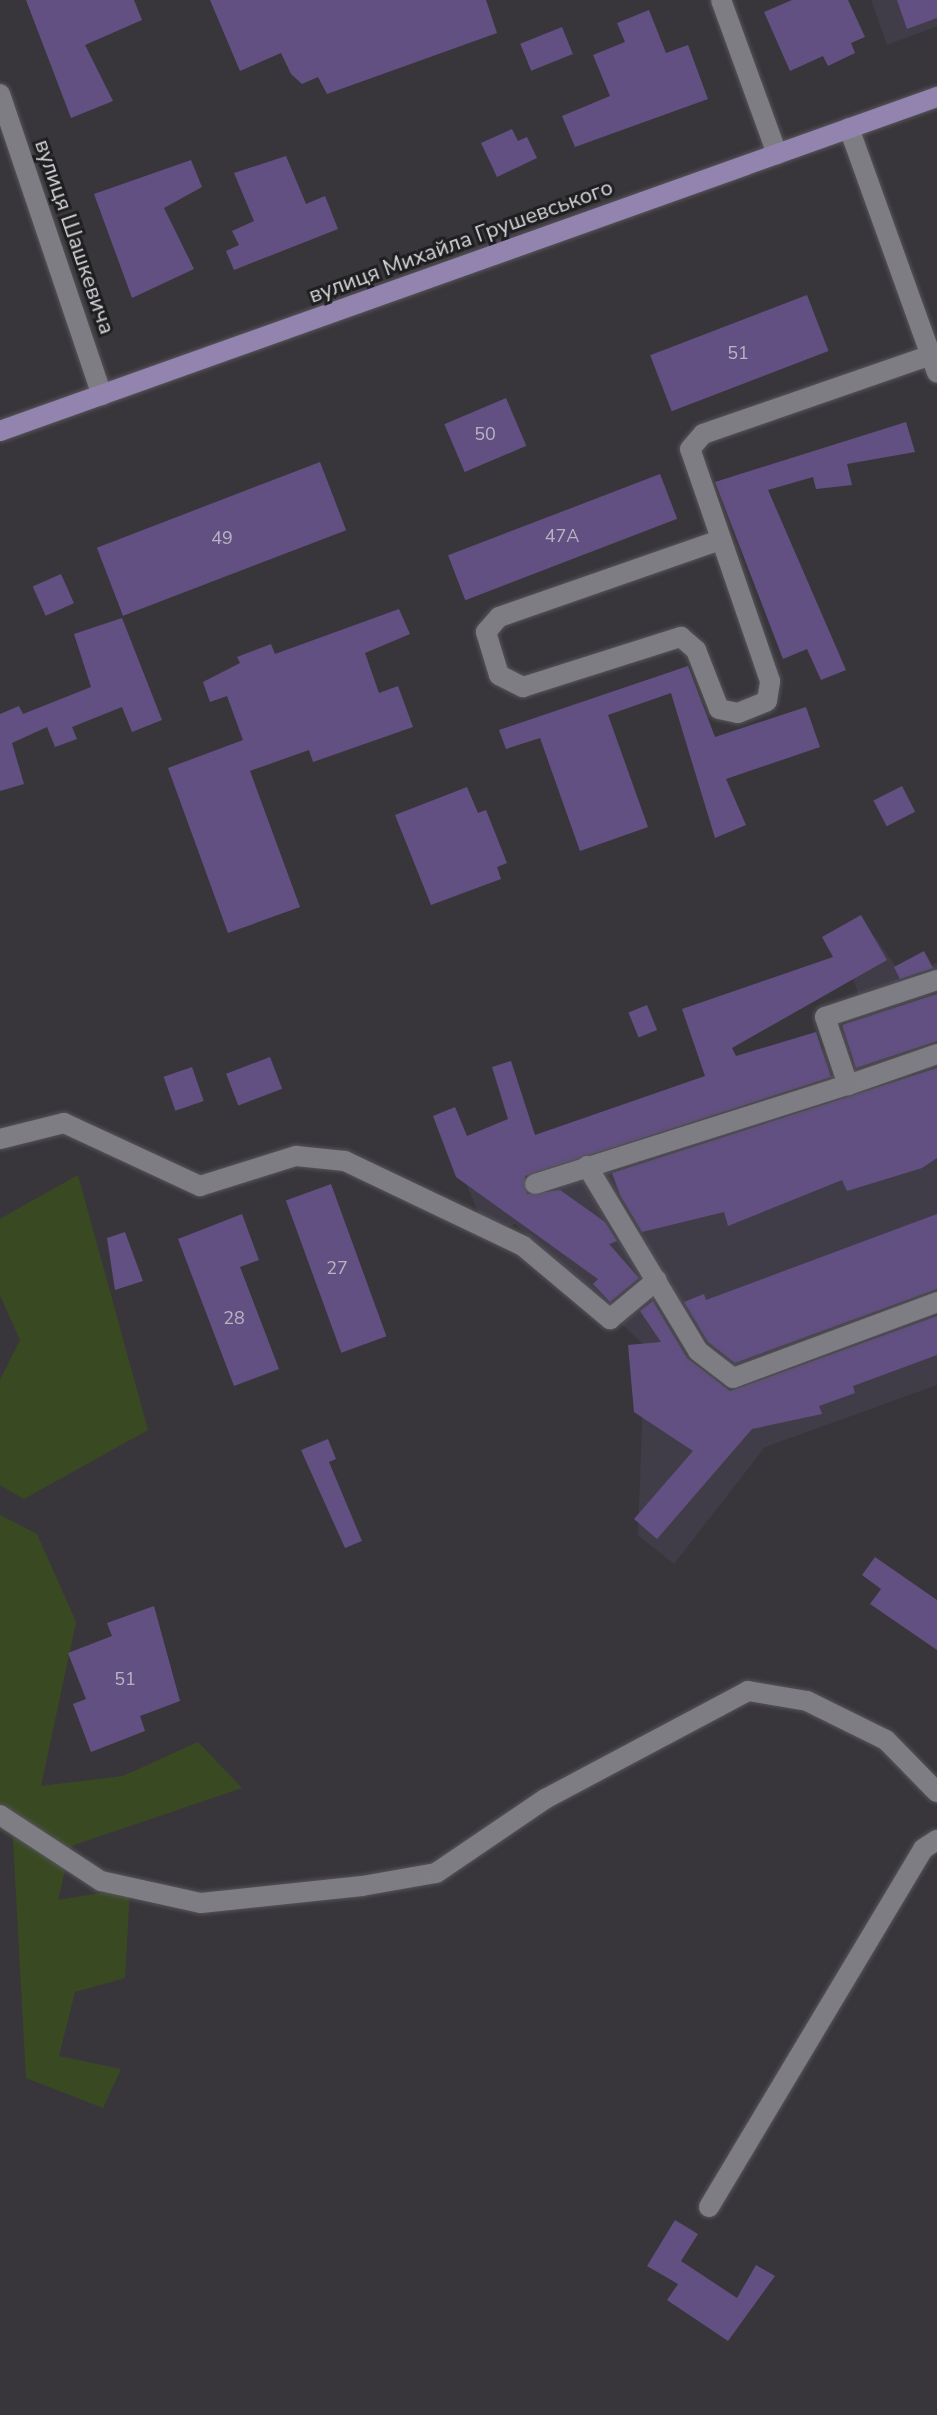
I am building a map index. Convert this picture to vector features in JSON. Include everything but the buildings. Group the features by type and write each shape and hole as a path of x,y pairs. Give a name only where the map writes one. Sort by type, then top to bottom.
{"main road":[{"name":"вулиця Михайла Грушевського","path":"0,431 937,97"}],"street":[{"path":"721,0 777,154"},
{"name":"вулиця Шашкевича","path":"0,94 102,395"},
{"path":"720,540 499,617 486,632 499,675 523,687 681,637 696,650 719,709 738,713 767,701 770,681 690,449 703,434 935,361 849,128"},
{"path":"848,1085 825,1017 937,980"},
{"path":"535,1184 937,1054"},
{"path":"0,1139 64,1123 200,1186 296,1156 345,1161 523,1246 610,1319 657,1280"},
{"path":"587,1166 698,1351 733,1378 937,1302"},
{"path":"0,1815 101,1881 201,1903 362,1886 436,1873 545,1799 748,1691 807,1701 886,1740 937,1792"},
{"path":"709,2207 923,1849 937,1840"}],"shaded area":[{"path":"871,0 937,0 937,26 887,45"},
{"path":"875,937 904,978 937,962 937,1385 765,1447 674,1564 638,1535 645,1346 515,1224 487,1234 455,1156 504,1159 833,1046 859,997 846,955"}],"green space":[{"path":"78,1175 148,1430 24,1499 0,1485 0,1380 20,1340 0,1295 0,1219"},
{"path":"0,1515 37,1534 76,1622 41,1786 123,1776 198,1742 242,1788 71,1846 58,1900 130,1888 125,1978 75,1992 59,2056 121,2069 103,2108 26,2078 12,1822 0,1822"}]}
